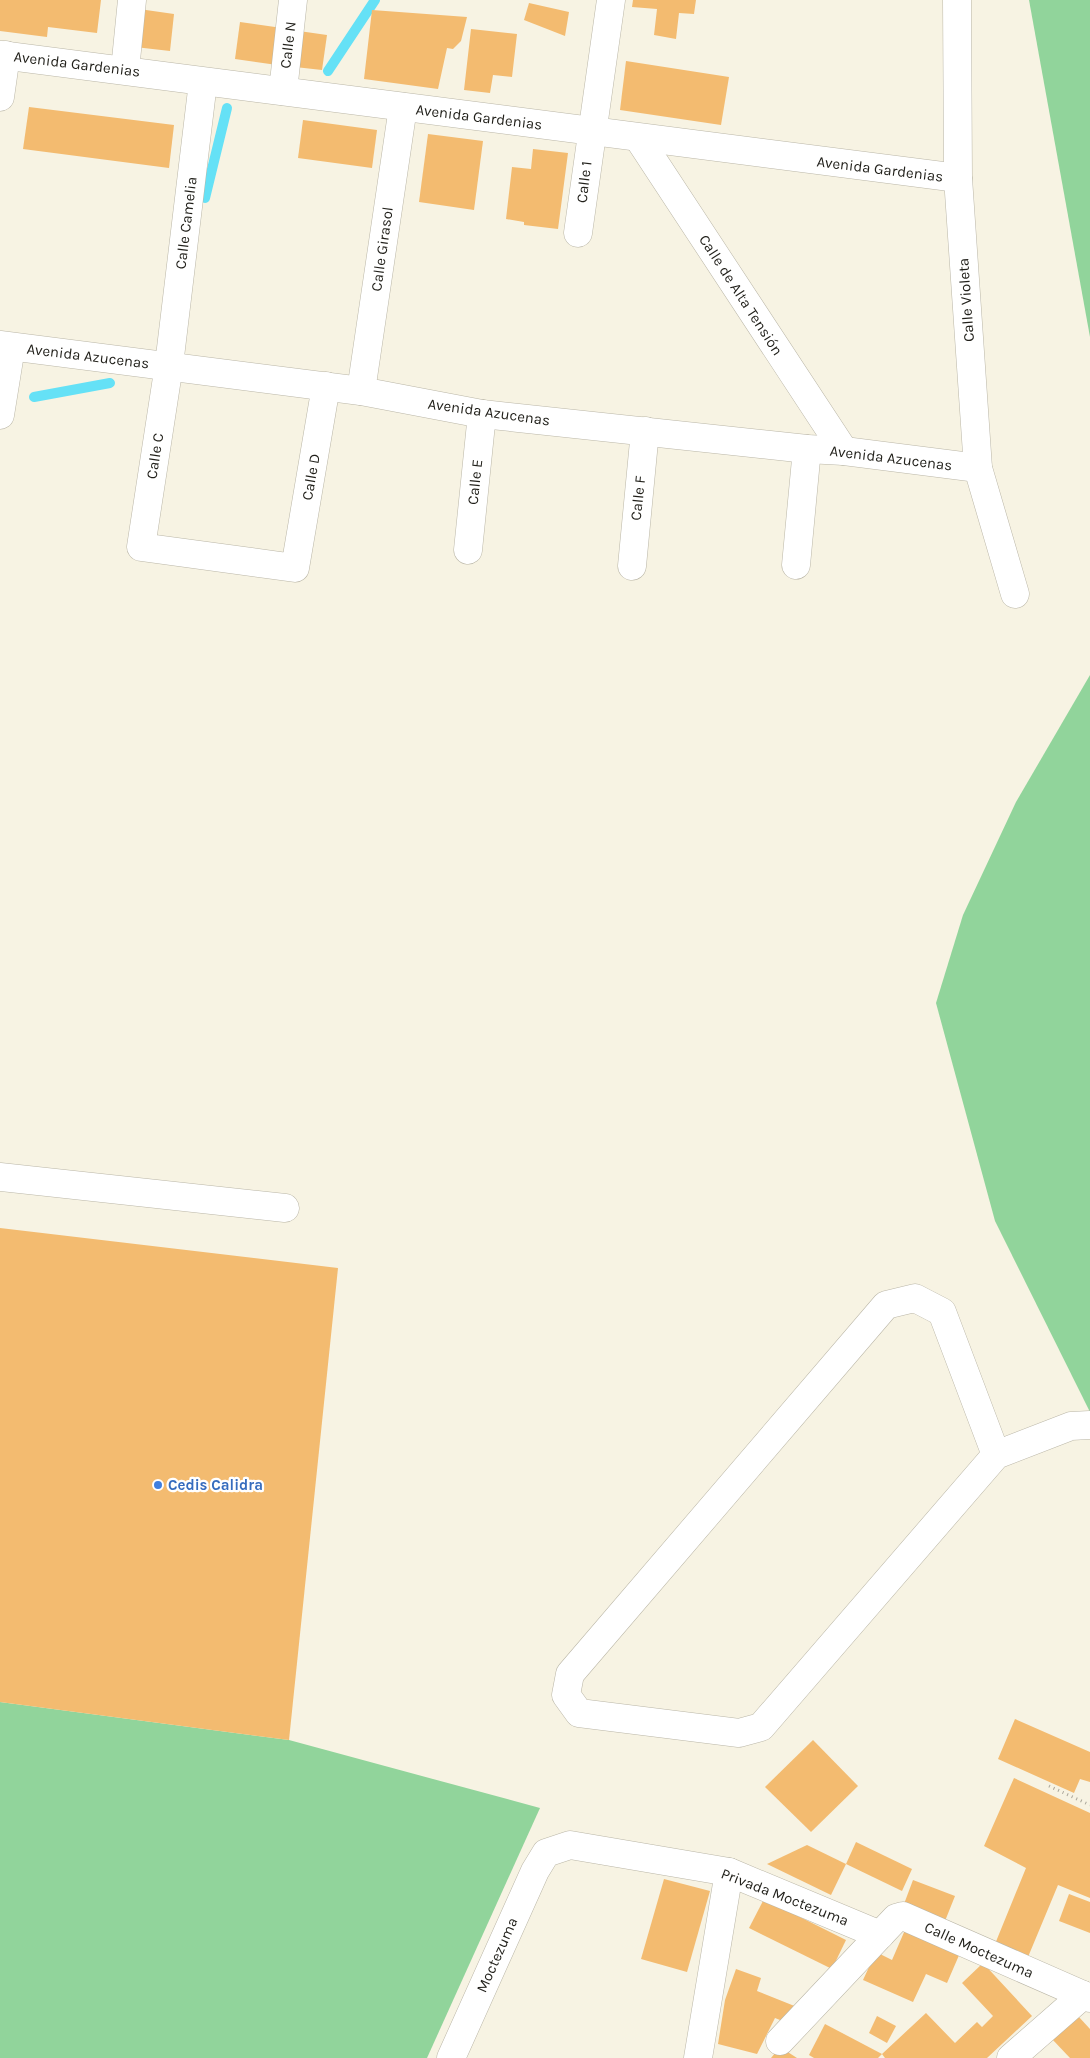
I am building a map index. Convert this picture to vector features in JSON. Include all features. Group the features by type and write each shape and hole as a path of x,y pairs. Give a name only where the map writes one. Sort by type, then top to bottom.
{"street":[{"path":"125,70 132,0"},
{"name":"Calle N","path":"283,91 293,0"},
{"name":"Calle 1","path":"578,233 611,0"},
{"name":"Calle Violeta","path":"957,0 958,178 978,468 1014,594"},
{"path":"0,97 3,55"},
{"name":"Avenida Gardenias","path":"3,55 639,139 958,178"},
{"name":"Calle Camelia","path":"169,365 203,82"},
{"name":"Calle Girasol","path":"361,390 403,108"},
{"name":"Calle de Alta Tensión","path":"639,139 844,451"},
{"path":"0,415 6,346"},
{"name":"Avenida Azucenas","path":"6,346 361,390 482,414 807,449 844,451 978,468"},
{"name":"Calle C","path":"169,365 141,547 295,568"},
{"name":"Calle D","path":"295,568 326,386"},
{"name":"Calle E","path":"468,550 482,414"},
{"name":"Calle F","path":"632,566 645,431"},
{"path":"796,565 807,449"},
{"path":"0,1177 285,1208"},
{"path":"996,1455 942,1312 915,1298 886,1305 570,1674 566,1695 580,1713 739,1733 762,1727 996,1455 1072,1426 1090,1425"},
{"name":"Privada Moctezuma","path":"546,1853 570,1845 729,1872 880,1934"},
{"name":"Moctezuma","path":"451,2058 535,1871 546,1853"},
{"path":"698,2058 729,1872"},
{"name":"Calle Moctezuma","path":"880,1934 896,1918 903,1916 1086,1997 1011,2058"},
{"path":"780,2041 880,1934"}],"path":[{"path":"1048,1786 1090,1805"}],"green space":[{"path":"1029,0 1090,0 1090,337"},
{"path":"1090,675 1090,1412 995,1221 936,1003 963,915 1016,802"},
{"path":"0,1702 289,1740 540,1808 427,2058 0,2058"}],"building":[{"path":"0,0 101,0 97,33 48,27 47,37 0,31"},
{"path":"633,0 696,0 694,14 679,13 676,39 654,35 657,9 632,7"},
{"path":"529,3 569,12 565,36 524,20"},
{"path":"139,9 174,14 170,51 135,47"},
{"path":"372,10 467,17 461,41 453,49 447,48 438,89 364,79"},
{"path":"240,22 282,28 277,65 235,59"},
{"path":"471,29 517,34 512,77 493,75 490,93 464,90"},
{"path":"299,31 327,35 322,70 295,67"},
{"path":"626,61 729,77 721,125 620,110"},
{"path":"29,107 174,125 169,168 23,149"},
{"path":"303,120 377,130 372,168 298,158"},
{"path":"428,134 483,141 474,210 419,202"},
{"path":"533,149 568,153 558,229 524,225 524,222 506,219 512,167 531,169"},
{"name":"Cedis Calidra","path":"0,1228 338,1268 289,1740 0,1702"},
{"path":"1015,1719 1090,1752 1090,1782 1080,1779 1074,1793 998,1759"},
{"path":"813,1740 858,1786 811,1832 765,1787"},
{"path":"1014,1778 1090,1813 1090,1898 1058,1885 1028,1957 995,1944 1026,1868 984,1846"},
{"path":"856,1842 912,1869 902,1891 846,1864"},
{"path":"807,1845 846,1864 831,1895 767,1864"},
{"path":"664,1879 710,1891 687,1972 641,1959"},
{"path":"913,1880 955,1896 945,1921 904,1904"},
{"path":"1069,1894 1090,1902 1090,1933 1059,1921"},
{"path":"764,1899 846,1940 832,1969 749,1928"},
{"path":"905,1930 960,1953 947,1983 926,1974 913,2002 863,1980 876,1952 892,1960"},
{"path":"983,1963 1032,2016 987,2058 885,2058 882,2054 926,2013 955,2043 977,2022 982,2027 993,2016 962,1983"},
{"path":"736,1969 761,1978 757,1991 797,2007 785,2022 775,2018 757,2054 718,2044 725,2000"},
{"path":"877,2016 896,2026 887,2043 869,2033"},
{"path":"1078,2016 1090,2029 1090,2058 1070,2058 1052,2039"},
{"path":"825,2024 882,2054 878,2058 814,2058 809,2055"},
{"path":"780,2047 797,2058 771,2058"}],"waterway":[{"path":"328,71 375,0"},
{"path":"205,198 227,108"},
{"path":"34,397 110,383"}],"place":[{"name":"Cedis Calidra","path":"158,1485"}]}
